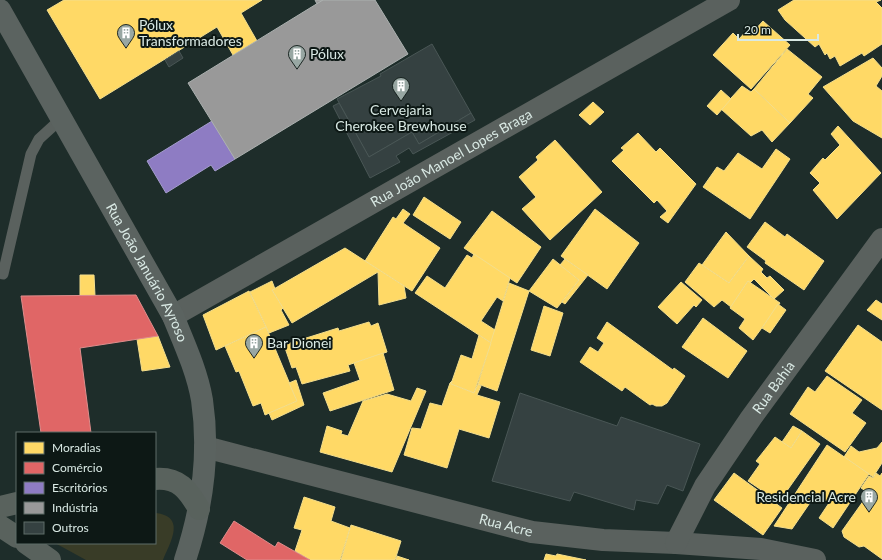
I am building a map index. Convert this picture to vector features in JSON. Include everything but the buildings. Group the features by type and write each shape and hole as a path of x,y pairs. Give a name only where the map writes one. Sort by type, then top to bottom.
{"main road":[{"name":"Rua João Januário Ayroso","path":"0,10 173,316 190,358 202,400 205,447 199,509 184,560"},
{"path":"156,479 166,478 176,482 191,495 199,509"},
{"path":"0,507 16,503"},
{"path":"0,526 16,536"},
{"path":"27,544 50,560"}],"street":[{"name":"Rua João Manoel Lopes Braga","path":"173,316 729,0"},
{"name":"Rua Bahia","path":"676,543 705,486 751,418 882,239"},
{"name":"Rua Acre","path":"205,447 532,532 603,540 761,549 815,560"}],"lane":[{"path":"4,274 31,154 39,140 62,118"}],"green space":[{"path":"156,513 165,515 171,519 174,531 163,560 86,560 57,544 156,544"}],"place":[{"name":"Pólux Transformadores","path":"126,48"},
{"name":"Pólux","path":"297,69"},
{"name":"Cervejaria Cherokee Brewhouse","path":"401,101"},
{"name":"Bar Dionei","path":"254,358"},
{"name":"Residencial Acre","path":"869,512"}]}
